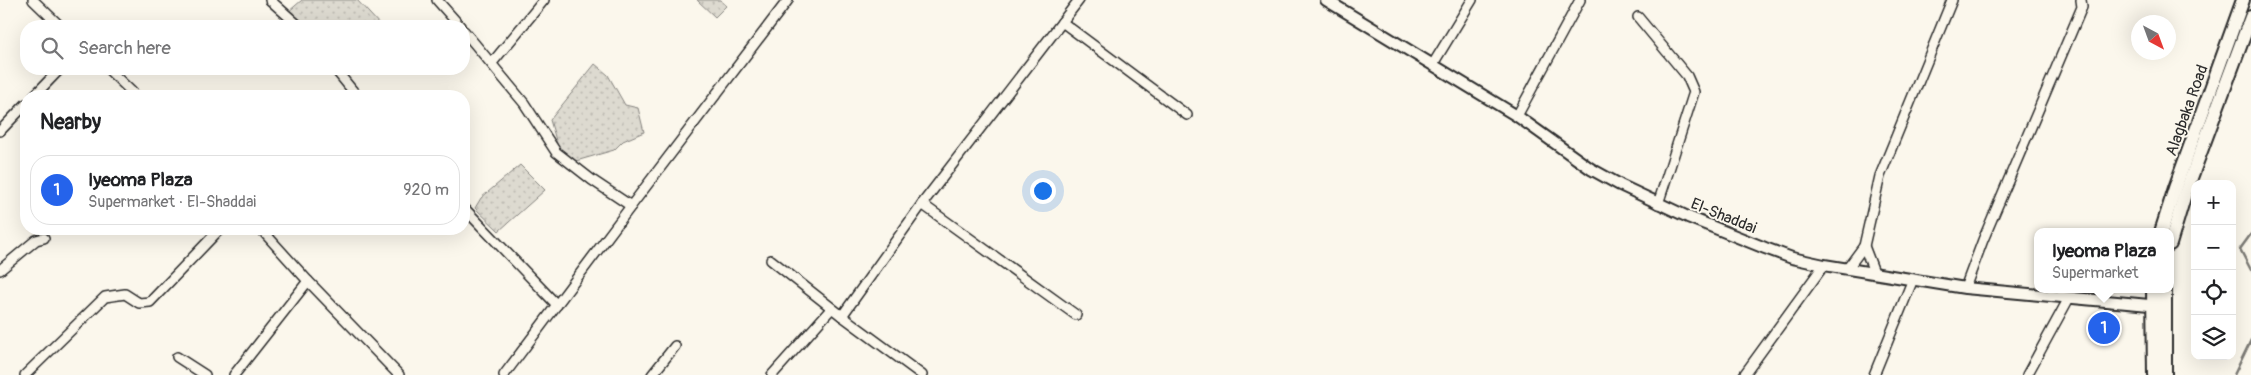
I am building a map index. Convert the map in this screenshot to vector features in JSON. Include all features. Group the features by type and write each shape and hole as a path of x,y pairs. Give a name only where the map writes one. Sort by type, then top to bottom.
{"main road":[{"name":"Alagbaka Road","path":"2162,228 2243,0"},
{"name":"Alagbaka Road","path":"2174,231 2185,194 2251,17"},
{"path":"2225,50 2238,55"},
{"path":"2154,293 2158,306 2165,375"},
{"path":"2154,375 2158,306 2163,293"}],"street":[{"path":"33,0 54,20"},
{"path":"270,0 292,20"},
{"path":"437,0 455,20"},
{"path":"492,63 544,0"},
{"path":"504,375 788,0"},
{"path":"842,316 922,204 1079,0"},
{"name":"El-Shaddai","path":"1326,0 1517,116 1591,169 1658,204 1792,258 1965,288 2158,306"},
{"path":"1434,64 1472,0"},
{"path":"1517,116 1580,0"},
{"path":"1847,269 1864,246 1880,176 1952,0"},
{"path":"1965,288 1983,240 2082,7 2081,0"},
{"path":"1638,17 1687,76 1694,92 1658,204"},
{"path":"1062,22 1188,115"},
{"path":"470,38 524,103 556,152 592,180 631,206"},
{"path":"40,90 54,75"},
{"path":"114,75 130,90"},
{"path":"340,75 352,90"},
{"path":"0,132 20,110"},
{"path":"922,204 1076,315"},
{"path":"470,214 556,305"},
{"path":"25,375 106,297 125,294 139,303 150,302 214,235"},
{"path":"267,235 308,281 399,375"},
{"path":"0,270 36,240 44,238"},
{"path":"1864,246 1874,272"},
{"path":"771,260 831,309 922,375"},
{"path":"1744,375 1824,265"},
{"path":"1874,375 1913,279"},
{"path":"234,375 308,281"},
{"path":"2028,375 2069,298"},
{"path":"772,375 831,309"},
{"path":"652,375 675,346"},
{"path":"177,357 205,375"}],"shaded area":[{"path":"302,0 357,0 375,20 296,20 288,12"},
{"path":"697,0 721,0 726,6 715,17"},
{"path":"595,64 608,75 625,105 638,108 644,132 623,141 614,150 576,161 561,157 550,120"},
{"path":"520,165 545,190 499,231 475,208 481,198"}],"waterway":[{"path":"2251,234 2240,249 2251,270"},
{"path":"2234,375 2251,340"}],"place":[{"name":"Iyeoma Plaza","path":"2104,328"}]}
